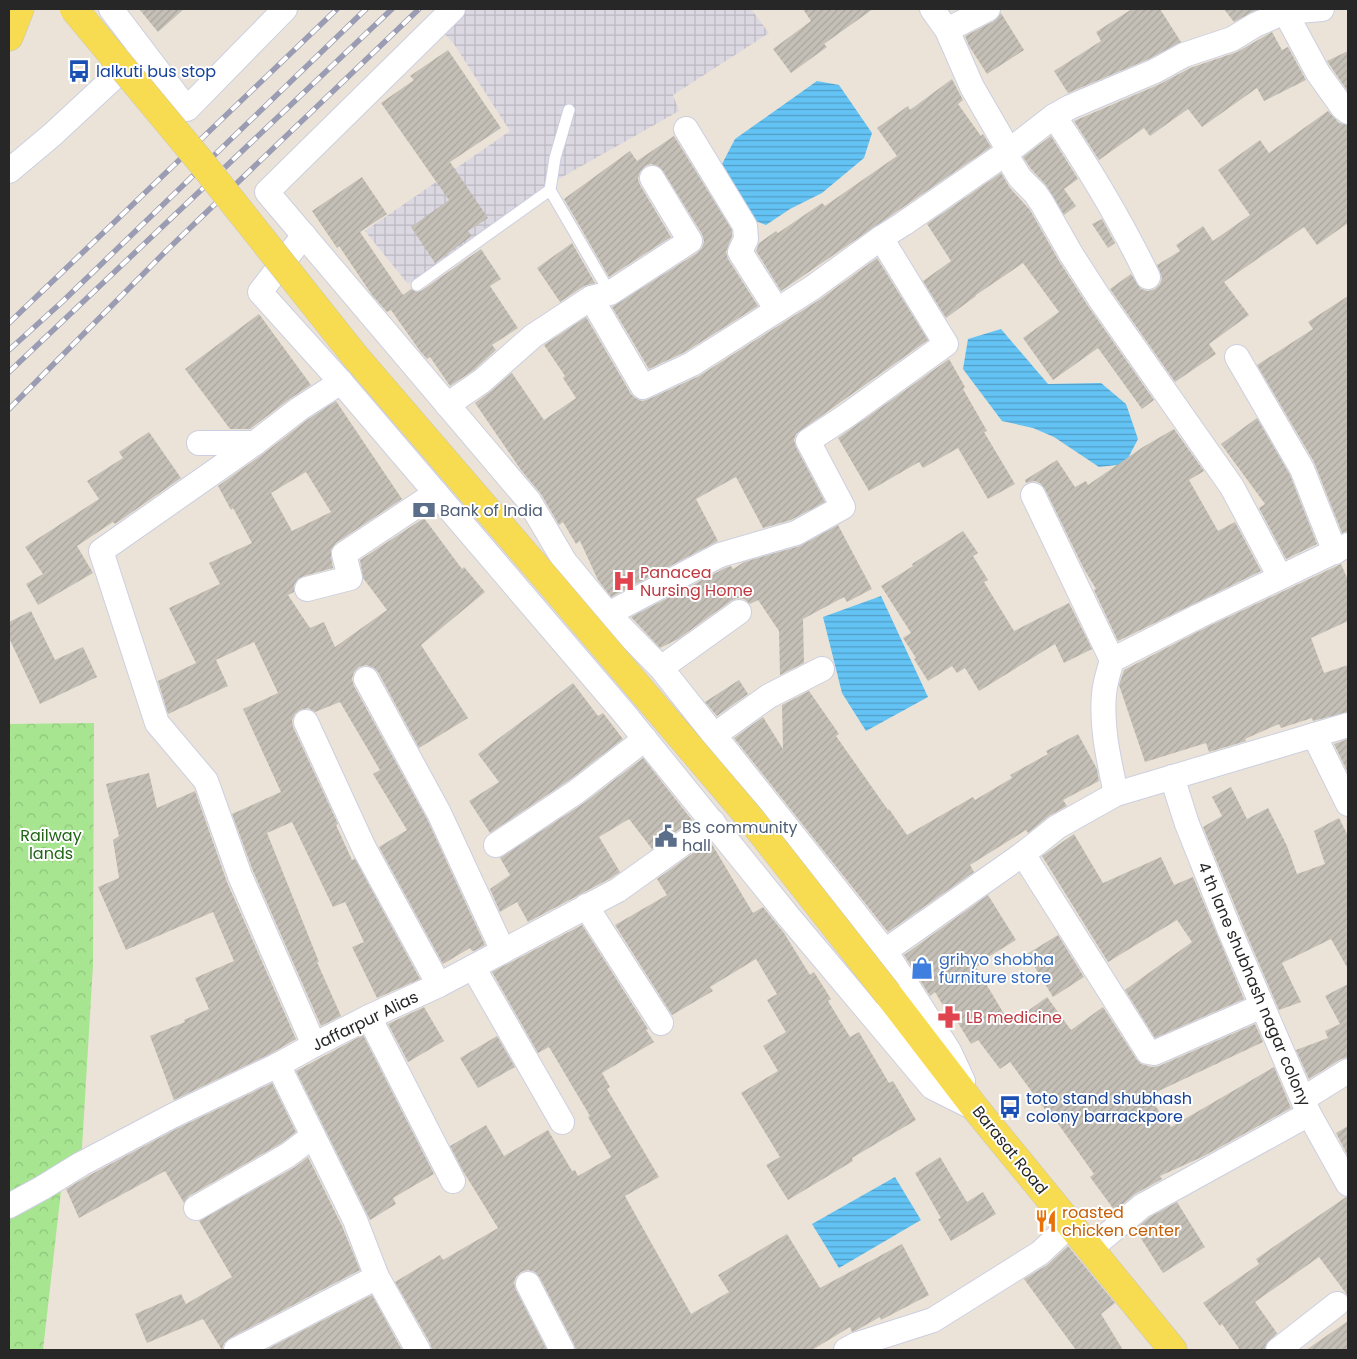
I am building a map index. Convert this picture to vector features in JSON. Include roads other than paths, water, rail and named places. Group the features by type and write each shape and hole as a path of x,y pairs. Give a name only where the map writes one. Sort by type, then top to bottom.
{"main road":[{"path":"9,36 20,9"},
{"name":"Barasat Road","path":"74,9 201,162 355,356 750,818 976,1109 1173,1350"}],"street":[{"path":"111,9 186,109 285,9"},
{"path":"453,9 267,192 529,501 565,562 608,614 661,668 885,951 949,1051 976,1109"},
{"path":"932,9 947,30 972,87 1009,151 1008,160 1020,178 1042,203 1071,254 1100,299 1232,487 1280,577"},
{"path":"947,30 988,9"},
{"path":"600,296 643,387 692,364 812,288 881,238 1009,151 1054,116 1070,107 1155,71 1184,55 1232,39 1256,25 1306,10 1318,73 1348,113"},
{"path":"9,171 52,135 142,50"},
{"path":"1054,116 1084,161 1126,234 1148,277"},
{"path":"686,129 745,226 746,239 740,252 776,310"},
{"path":"447,405 482,381 533,336 690,241 652,178"},
{"path":"304,235 260,292 341,382 623,712 789,917 932,1087 976,1109"},
{"path":"608,614 720,555 796,532 843,507 808,441 946,344 881,238"},
{"path":"1112,660 1280,577 1342,549 1302,469 1237,357"},
{"path":"314,1045 240,876 206,781 157,723 101,551 255,443 299,409 341,382"},
{"path":"199,443 255,443"},
{"path":"307,589 350,578 344,554 436,492"},
{"path":"1033,495 1112,660 1104,692 1103,714 1104,739 1116,794"},
{"path":"661,668 739,612"},
{"path":"713,736 768,696 822,669"},
{"path":"366,679 439,813 503,951"},
{"path":"306,722 364,848 439,985"},
{"path":"885,951 1024,854 1057,827 1116,794 1348,725"},
{"path":"1314,735 1348,804"},
{"path":"496,845 576,792 645,740"},
{"name":"4 th lane shubhash nagar colony","path":"1172,777 1190,833 1306,1107 1345,1174"},
{"name":"Jaffarpur Alias","path":"9,1206 81,1164 314,1045 439,985 618,890 713,822"},
{"path":"1024,854 1148,1052 1154,1053 1262,1006"},
{"path":"586,906 660,1023"},
{"path":"473,967 562,1122"},
{"path":"369,1018 453,1181"},
{"path":"278,1065 355,1220 377,1276 418,1350"},
{"path":"1090,1249 1142,1206 1306,1107 1348,1070"},
{"path":"196,1208 288,1155 313,1136"},
{"path":"846,1350 855,1345 932,1320 1040,1253 1070,1224"},
{"path":"236,1350 377,1276"},
{"path":"528,1284 562,1350"},
{"path":"1278,1350 1337,1304"}],"lane":[{"path":"569,110 555,158 550,190 600,296"},
{"path":"417,285 550,190"}],"water":[{"path":"817,81 839,85 872,133 864,158 822,193 790,209 766,225 740,215 722,164 735,139"},
{"path":"1001,329 1048,384 1101,383 1126,404 1138,439 1125,464 1099,467 1054,437 1033,428 1002,421 963,369 968,339"},
{"path":"881,596 928,697 866,731 842,693 823,617"},
{"path":"895,1177 921,1220 839,1268 812,1224"}],"railway":[{"path":"9,323 337,9"},
{"path":"9,350 62,302 366,9"},
{"path":"9,372 392,9"},
{"path":"9,409 167,250 419,9"}],"place":[{"name":"lalkuti bus stop","path":"79,71"},
{"name":"Bank of India","path":"424,510"},
{"name":"Panacea Nursing Home","path":"624,581"},
{"name":"BS community hall","path":"666,836"},
{"name":"grihyo shobha furniture store","path":"922,968"},
{"name":"LB medicine","path":"949,1017"},
{"name":"toto stand shubhash colony barrackpore","path":"1010,1107"},
{"name":"roasted chicken center","path":"1046,1221"}],"park label":[{"name":"Railway lands","path":"51,844"}]}
